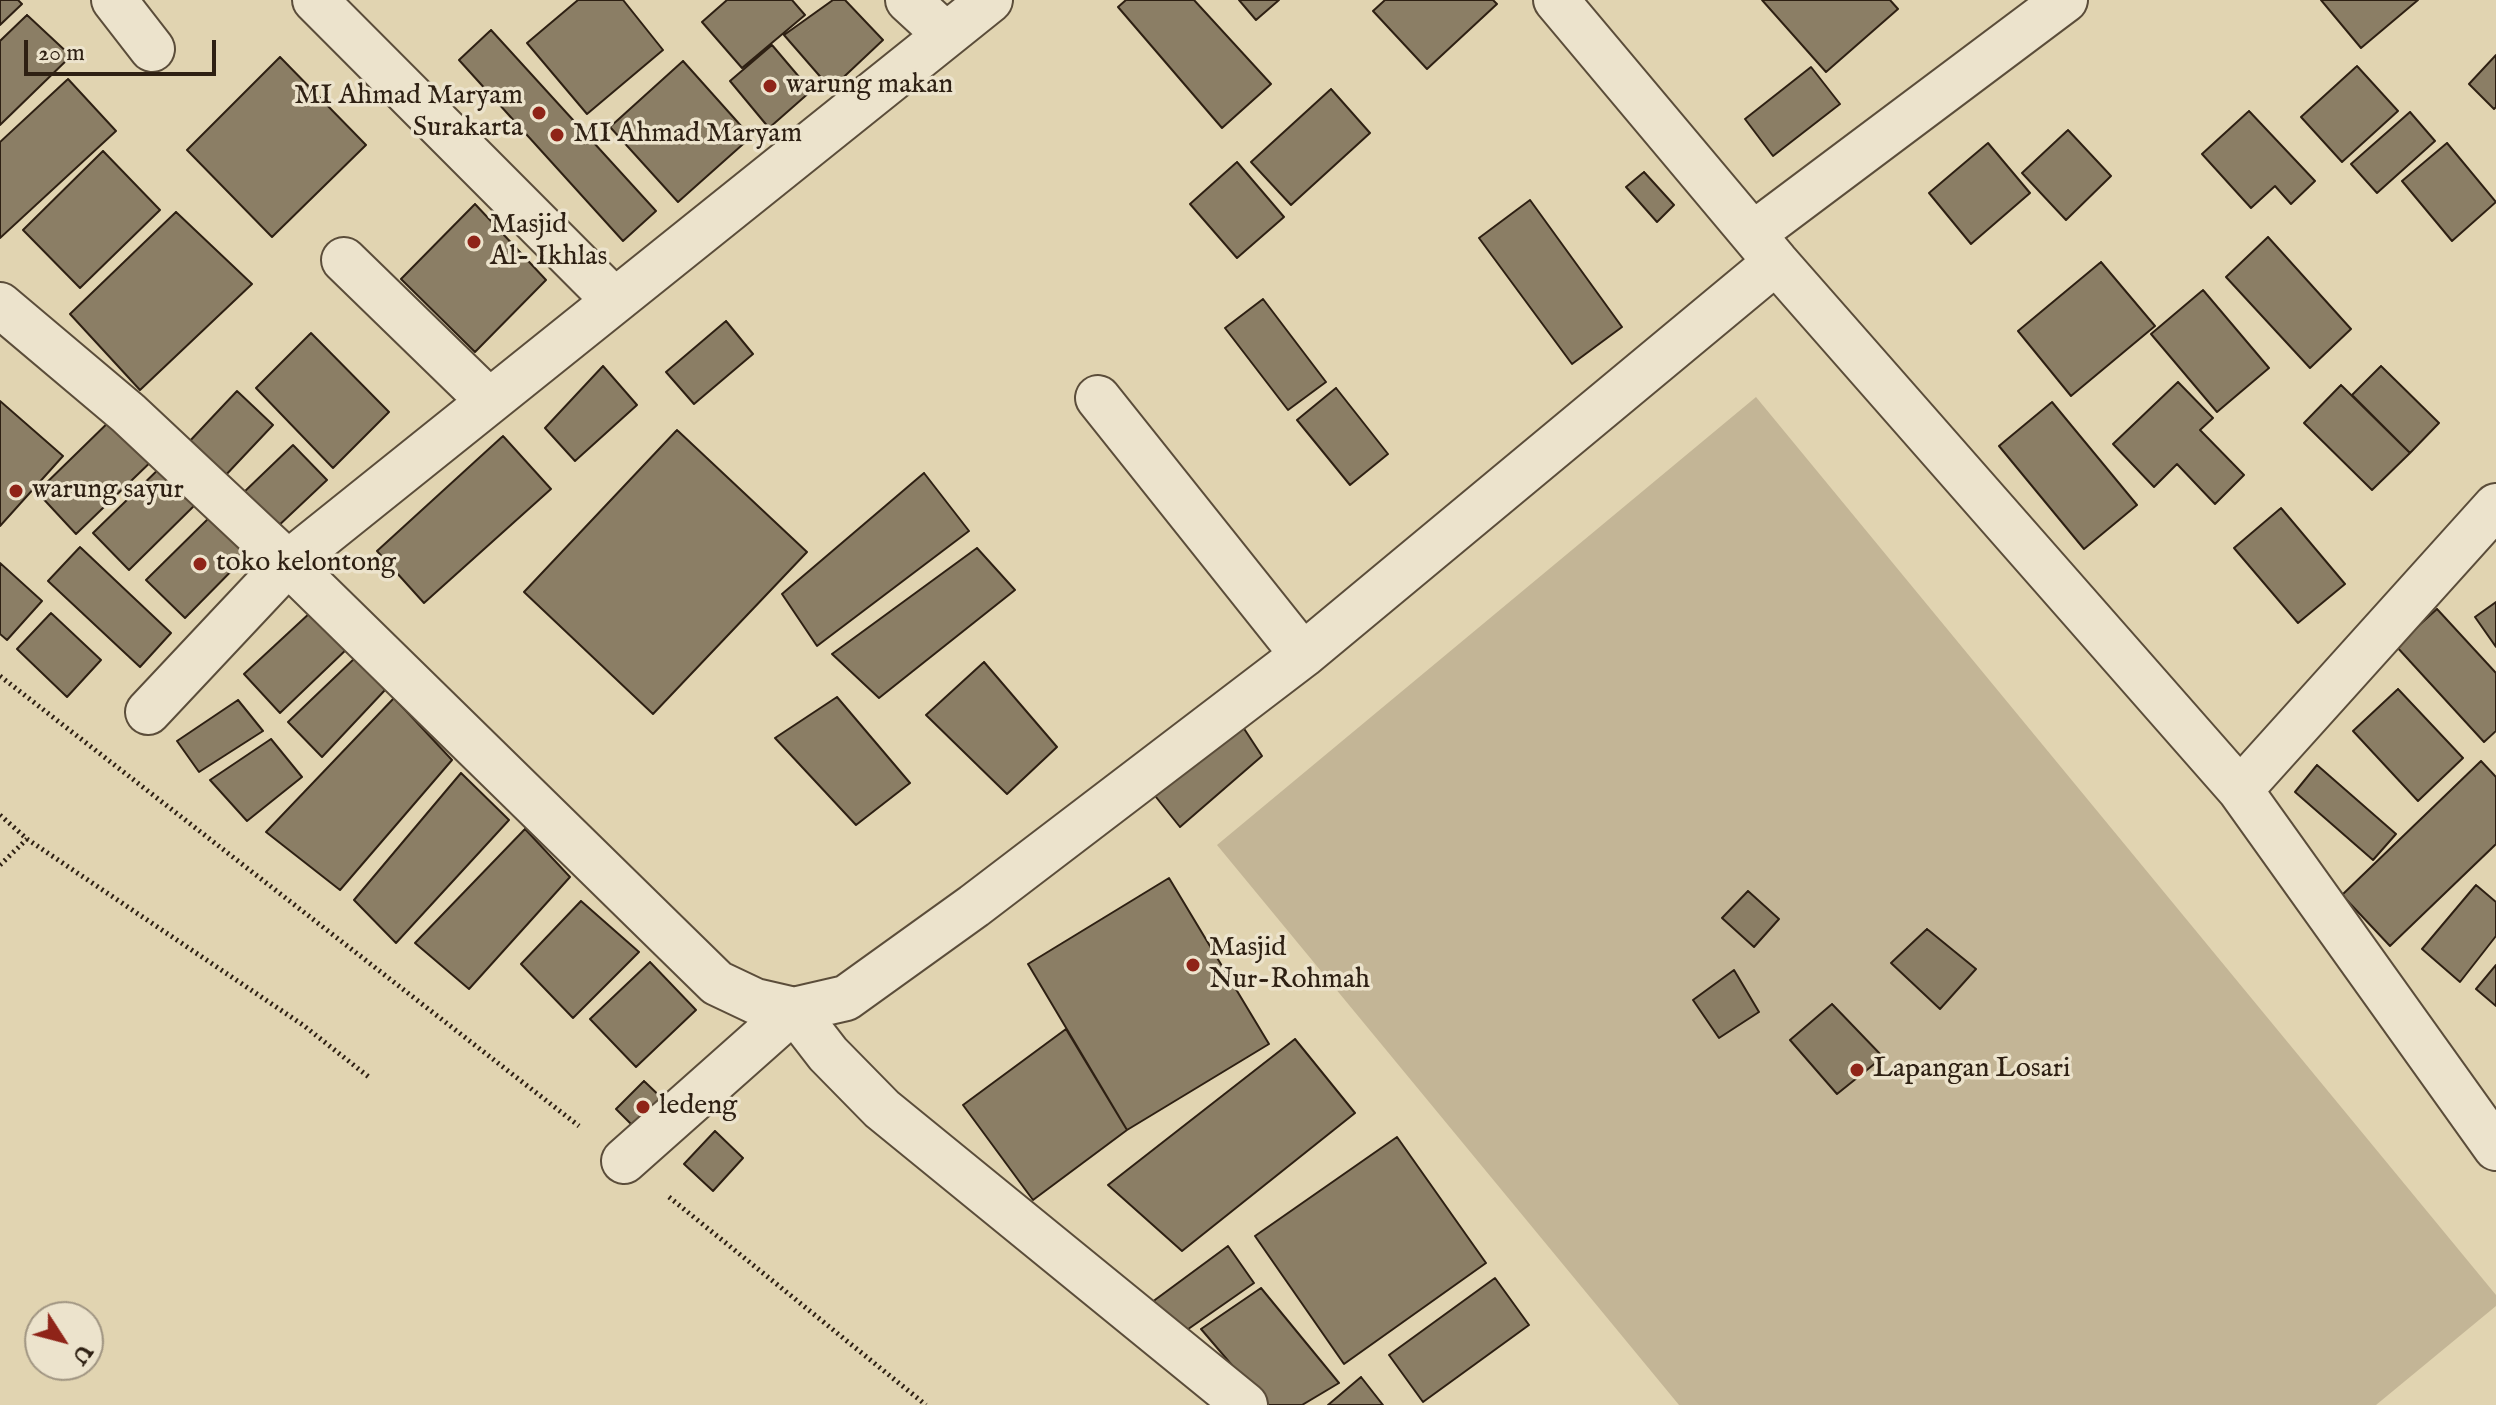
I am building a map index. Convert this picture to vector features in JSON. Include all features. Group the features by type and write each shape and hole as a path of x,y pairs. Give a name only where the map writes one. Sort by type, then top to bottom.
{"street":[{"path":"114,0 152,49"},
{"path":"908,0 946,35"},
{"path":"148,712 288,563 990,0"},
{"path":"1556,0 1765,248 2240,790 2496,1148"},
{"path":"0,305 128,413 288,563 717,983 755,1001 794,1010 846,998 1303,655 1765,248 2065,0"},
{"path":"338,7 614,300"},
{"path":"344,260 488,400"},
{"path":"1098,398 1303,655"},
{"path":"2240,790 2496,506"},
{"path":"624,1161 794,1010"},
{"path":"794,1010 828,1054 882,1109 1245,1405"}],"path":[{"path":"0,676 624,1161 926,1405"},
{"path":"0,815 27,839 303,1025 370,1078"},
{"path":"0,865 27,839"}],"shaded area":[{"name":"Lapangan Losari","path":"1756,397 2496,1295 2496,1306 2376,1405 1679,1405 1217,845"}],"building":[{"path":"0,0 18,0 22,4 0,25"},
{"path":"578,0 623,0 663,50 587,114 527,43"},
{"path":"727,0 792,0 805,15 742,68 702,22"},
{"path":"833,0 845,0 883,40 831,89 784,35"},
{"path":"1126,0 1194,0 1271,84 1222,128 1118,7"},
{"path":"1239,0 1279,0 1256,20"},
{"path":"1385,0 1493,0 1497,4 1427,69 1373,11"},
{"path":"1762,0 1890,0 1898,9 1826,72"},
{"path":"2321,0 2418,0 2361,48"},
{"path":"27,15 71,56 0,125 0,41"},
{"name":"MI Ahmad Maryam","path":"491,30 656,211 623,241 459,60"},
{"name":"warung makan","path":"772,45 811,91 769,128 730,81"},
{"path":"2496,55 2496,107 2494,109 2469,84"},
{"path":"280,57 366,145 272,237 187,150"},
{"name":"MI Ahmad Maryam","path":"683,61 751,137 678,202 610,127"},
{"path":"2357,66 2398,111 2342,162 2301,117"},
{"path":"1811,67 1840,104 1773,156 1745,119"},
{"path":"68,79 116,131 0,238 0,142"},
{"path":"1331,89 1370,133 1291,205 1251,162"},
{"path":"2249,111 2315,181 2291,204 2275,186 2251,208 2202,154"},
{"path":"2410,112 2435,141 2377,193 2351,164"},
{"path":"2068,130 2111,176 2066,220 2022,173"},
{"path":"1988,143 2030,193 1971,244 1929,193"},
{"path":"2447,143 2496,202 2452,241 2402,181"},
{"path":"103,151 160,210 80,288 23,230"},
{"path":"1237,162 1284,217 1237,258 1190,204"},
{"path":"1644,172 1674,205 1657,222 1626,187"},
{"path":"1530,200 1622,327 1572,364 1479,238"},
{"name":"Masjid Al- Ikhlas","path":"475,204 546,280 475,352 401,279"},
{"path":"176,212 252,284 140,390 70,314"},
{"path":"2268,237 2351,329 2310,368 2226,277"},
{"path":"2101,262 2155,326 2071,396 2018,331"},
{"path":"2203,290 2269,368 2217,412 2151,334"},
{"path":"1263,299 1326,382 1288,410 1225,328"},
{"path":"726,321 753,354 694,404 666,372"},
{"path":"311,333 389,412 333,468 256,388"},
{"path":"603,366 637,405 575,461 545,428"},
{"path":"2381,366 2439,423 2410,453 2352,395"},
{"path":"2178,382 2213,418 2200,430 2244,475 2215,504 2177,464 2154,487 2113,444"},
{"path":"2341,385 2410,453 2372,490 2304,423"},
{"path":"1336,388 1388,454 1350,485 1297,420"},
{"path":"237,391 273,425 223,478 187,444"},
{"name":"warung sayur","path":"0,401 63,456 0,526"},
{"path":"2052,402 2137,505 2084,549 1999,446"},
{"path":"120,411 160,453 76,534 37,492"},
{"path":"677,430 807,552 653,714 524,592"},
{"path":"503,436 551,489 424,603 377,551"},
{"path":"293,445 327,480 275,529 242,494"},
{"path":"167,461 203,497 129,570 93,533"},
{"path":"924,473 969,531 817,646 782,594"},
{"path":"2281,508 2345,584 2298,623 2234,548"},
{"name":"toko kelontong","path":"216,511 253,549 185,618 146,580"},
{"path":"80,547 171,633 140,667 48,581"},
{"path":"977,548 1015,590 879,698 832,654"},
{"path":"0,563 42,601 7,640 0,634"},
{"path":"2496,602 2496,647 2475,617"},
{"path":"2437,609 2496,673 2496,731 2484,742 2396,646"},
{"path":"312,611 350,646 280,713 244,674"},
{"path":"51,613 101,660 67,697 17,649"},
{"path":"356,657 385,690 322,757 288,722"},
{"path":"984,662 1057,747 1007,794 926,715"},
{"path":"2398,689 2463,758 2418,801 2353,731"},
{"path":"837,697 910,783 856,825 775,738"},
{"path":"394,698 452,760 340,890 266,832"},
{"path":"238,700 263,731 199,772 177,741"},
{"path":"1239,721 1262,756 1180,827 1152,792"},
{"path":"271,739 302,777 247,821 210,780"},
{"path":"2481,761 2496,777 2496,844 2390,946 2342,895"},
{"path":"2317,765 2396,834 2373,860 2295,792"},
{"path":"461,773 509,820 396,943 354,900"},
{"path":"525,829 570,877 469,989 415,943"},
{"path":"1169,878 1269,1044 1127,1130 1028,964"},
{"path":"2476,885 2496,902 2496,936 2460,982 2422,949"},
{"path":"1748,891 1779,919 1754,947 1722,918"},
{"path":"581,901 639,952 573,1018 521,964"},
{"path":"1927,929 1976,969 1940,1009 1891,963"},
{"path":"650,962 696,1010 636,1067 590,1019"},
{"path":"2496,965 2496,1006 2476,989"},
{"path":"1734,970 1759,1012 1719,1038 1693,1000"},
{"path":"1832,1004 1883,1057 1837,1094 1790,1040"},
{"path":"1066,1029 1127,1130 1033,1200 963,1105"},
{"path":"1295,1039 1355,1113 1182,1251 1108,1185"},
{"name":"ledeng","path":"644,1081 670,1106 641,1134 616,1109"},
{"path":"715,1131 743,1158 713,1191 684,1164"},
{"path":"1397,1137 1486,1263 1344,1364 1255,1236"},
{"path":"1228,1246 1254,1283 1174,1339 1144,1308"},
{"path":"1495,1278 1529,1325 1423,1402 1389,1355"},
{"path":"1261,1288 1339,1383 1302,1405 1266,1405 1201,1329"},
{"path":"1361,1377 1383,1405 1328,1405"}],"place":[{"name":"warung makan","path":"770,86"},
{"name":"MI Ahmad Maryam Surakarta","path":"539,113"},
{"name":"MI Ahmad Maryam","path":"557,135"},
{"name":"Masjid Al- Ikhlas","path":"474,242"},
{"name":"warung sayur","path":"16,491"},
{"name":"toko kelontong","path":"200,564"},
{"name":"Masjid Nur-Rohmah","path":"1193,965"},
{"name":"Lapangan Losari","path":"1857,1070"},
{"name":"ledeng","path":"643,1107"}]}
